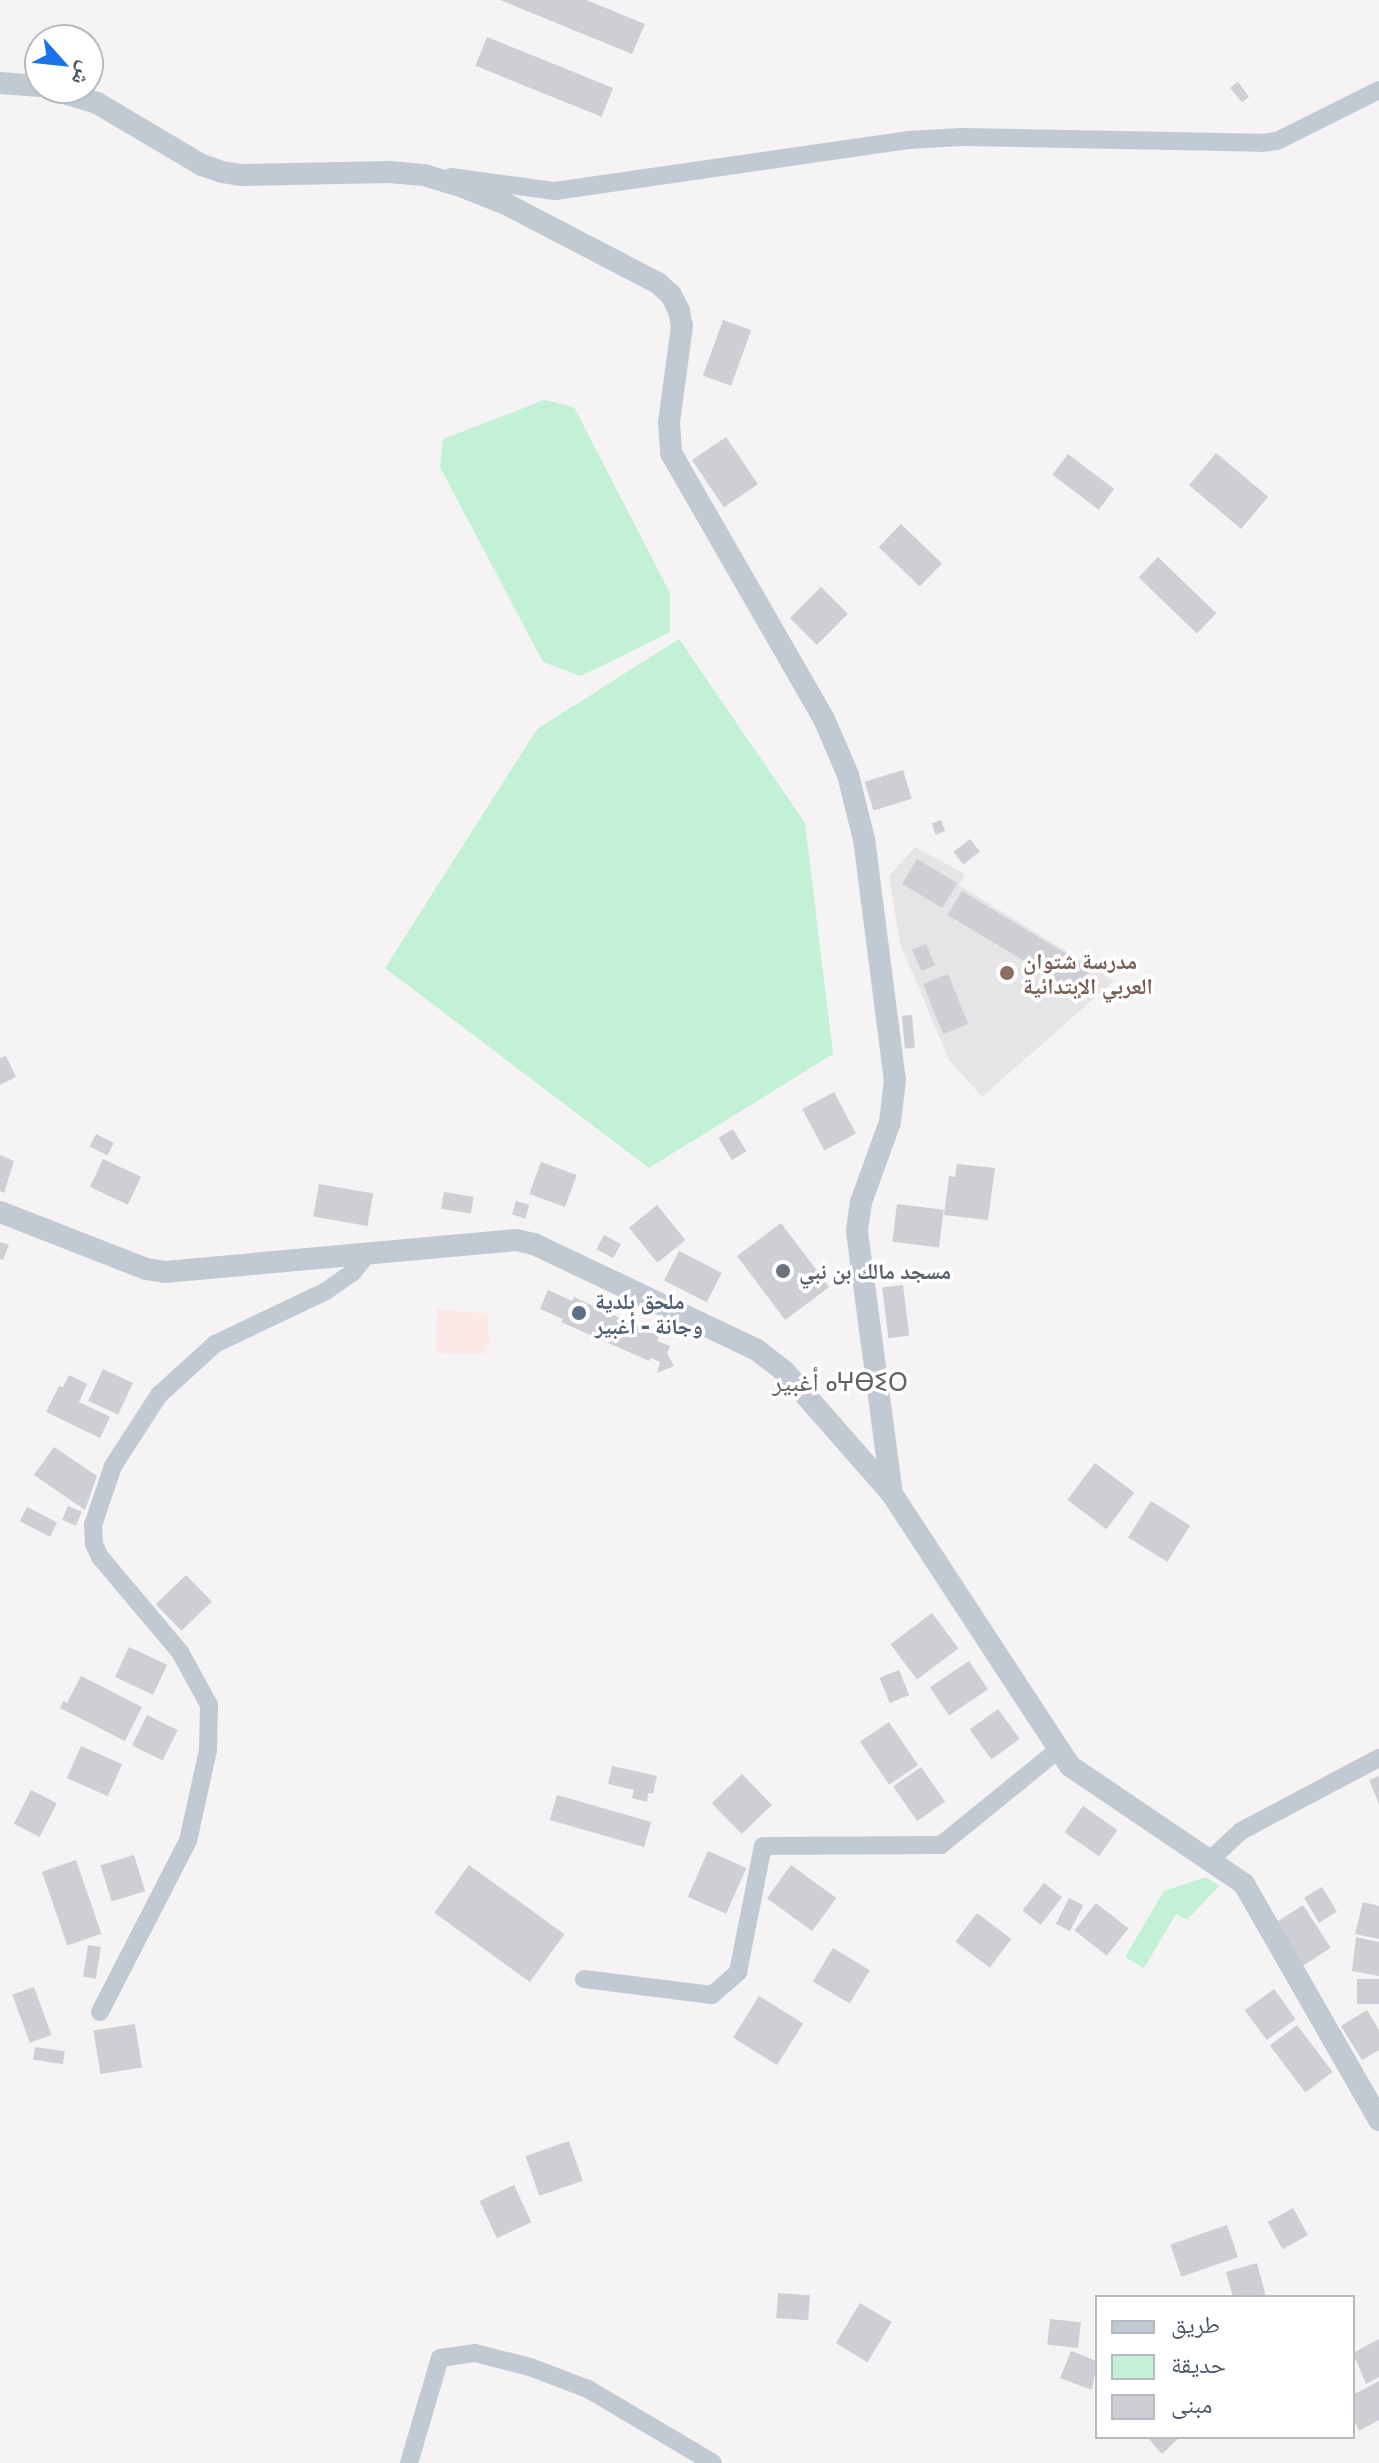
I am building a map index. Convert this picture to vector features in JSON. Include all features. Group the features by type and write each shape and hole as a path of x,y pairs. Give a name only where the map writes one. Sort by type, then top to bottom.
{"street":[{"path":"0,83 24,85"},
{"path":"99,104 202,165 222,172 242,175 389,172 555,191 909,140 961,137 1262,143 1277,141 1379,90"},
{"path":"424,175 506,204 658,283 671,295 682,326 669,415 671,453 678,471 824,719 848,775 864,839 895,1080 890,1122 861,1202 857,1232 892,1494"},
{"path":"0,1212 146,1269 165,1272 516,1240 534,1244 757,1350 785,1372 892,1494 1070,1766 1244,1884 1379,2120"},
{"path":"100,2012 188,1841 208,1750 209,1705 180,1652 100,1557 94,1544 93,1525 113,1466 159,1395 215,1344 326,1291 352,1273 366,1256"},
{"path":"584,1979 712,1995 738,1972 763,1846 941,1845 1059,1749"},
{"path":"1210,1860 1241,1831 1379,1758"},
{"path":"409,2463 440,2358 475,2353 530,2367 588,2389 713,2463"}],"shaded area":[{"name":"مدرسة شتوان العربي الإبتدائية","path":"915,847 965,874 959,885 1114,981 982,1097 949,1060 900,943 889,876"},
{"path":"437,1309 487,1314 490,1346 485,1346 485,1354 436,1353"}],"green space":[{"path":"544,400 574,407 670,593 670,632 581,676 543,662 440,467 443,439"},
{"path":"679,639 805,823 833,1054 649,1168 385,968 537,729"},
{"path":"1206,1877 1219,1886 1187,1920 1176,1914 1144,1968 1125,1957 1164,1891"}],"building":[{"path":"500,0 586,0 645,24 632,54"},
{"path":"487,37 613,88 601,117 475,66"},
{"path":"1238,82 1249,97 1242,102 1230,88"},
{"path":"723,320 751,330 731,386 703,375"},
{"path":"726,437 758,484 724,507 692,460"},
{"path":"1216,453 1268,497 1241,529 1189,485"},
{"path":"1068,454 1114,489 1099,510 1052,475"},
{"path":"901,524 942,564 920,587 879,547"},
{"path":"1158,557 1216,613 1197,633 1139,577"},
{"path":"821,587 848,614 817,645 790,618"},
{"path":"903,770 912,799 874,810 865,782"},
{"path":"941,820 945,831 936,835 932,823"},
{"path":"970,839 980,852 963,865 953,852"},
{"path":"917,859 957,883 942,908 902,884"},
{"path":"962,891 1091,968 1076,992 948,915"},
{"path":"926,944 935,965 921,971 912,950"},
{"path":"948,974 968,1024 943,1034 923,984"},
{"path":"912,1015 915,1048 905,1049 902,1016"},
{"path":"6,1056 16,1077 0,1085 0,1058"},
{"path":"834,1092 856,1133 824,1150 802,1109"},
{"path":"733,1129 746,1151 732,1160 718,1138"},
{"path":"96,1134 114,1143 107,1156 90,1146"},
{"path":"0,1155 14,1161 4,1193 0,1191"},
{"path":"103,1159 141,1177 128,1205 90,1187"},
{"path":"541,1162 577,1175 565,1207 529,1194"},
{"path":"957,1164 995,1168 988,1220 944,1215 949,1176 955,1177"},
{"path":"319,1184 373,1194 367,1226 313,1216"},
{"path":"444,1192 474,1197 471,1213 441,1209"},
{"path":"516,1201 529,1205 525,1218 512,1214"},
{"path":"897,1204 944,1210 939,1247 892,1242"},
{"path":"657,1205 685,1240 657,1263 629,1228"},
{"name":"مسجد مالك بن نبي","path":"781,1223 829,1287 785,1320 737,1256"},
{"path":"604,1235 621,1244 613,1258 596,1249"},
{"path":"0,1242 9,1245 3,1260 0,1259"},
{"path":"679,1251 722,1273 707,1302 664,1280"},
{"path":"903,1285 909,1336 888,1338 882,1288"},
{"path":"548,1290 572,1301 574,1297 659,1336 657,1341 670,1346 667,1353 674,1366 657,1373 660,1362 651,1358 649,1361 561,1322 563,1319 540,1309"},
{"path":"103,1369 133,1383 118,1415 88,1401"},
{"path":"69,1375 87,1384 79,1402 110,1417 100,1438 46,1412 59,1386 63,1387"},
{"path":"54,1447 97,1476 85,1510 34,1475"},
{"path":"1095,1463 1134,1492 1106,1529 1067,1500"},
{"path":"1151,1501 1190,1525 1167,1562 1128,1537"},
{"path":"68,1506 82,1512 76,1526 62,1520"},
{"path":"27,1507 57,1522 50,1537 20,1521"},
{"path":"186,1575 212,1602 181,1631 156,1604"},
{"path":"932,1613 958,1648 917,1679 890,1644"},
{"path":"129,1647 167,1665 153,1695 115,1677"},
{"path":"969,1661 988,1689 949,1715 930,1687"},
{"path":"899,1670 909,1695 890,1703 880,1678"},
{"path":"81,1676 142,1707 125,1741 60,1708 63,1701 67,1703"},
{"path":"998,1709 1020,1739 991,1760 970,1730"},
{"path":"147,1715 178,1730 163,1760 132,1746"},
{"path":"889,1722 918,1765 889,1785 860,1742"},
{"path":"81,1746 122,1764 108,1796 67,1778"},
{"path":"612,1766 657,1776 653,1794 648,1793 647,1802 632,1798 634,1790 608,1784"},
{"path":"921,1767 945,1801 917,1821 893,1787"},
{"path":"742,1774 772,1805 742,1834 712,1803"},
{"path":"1379,1776 1379,1804 1369,1780"},
{"path":"31,1790 57,1803 40,1837 14,1824"},
{"path":"557,1795 651,1822 644,1847 550,1820"},
{"path":"1083,1806 1117,1830 1099,1856 1065,1832"},
{"path":"708,1851 746,1868 726,1914 688,1897"},
{"path":"134,1855 145,1891 112,1902 101,1865"},
{"path":"76,1860 101,1934 67,1945 42,1872"},
{"path":"469,1865 564,1934 530,1982 434,1913"},
{"path":"791,1865 836,1898 812,1931 767,1898"},
{"path":"1044,1883 1062,1897 1041,1925 1022,1911"},
{"path":"1322,1887 1337,1912 1319,1923 1304,1898"},
{"path":"1069,1898 1083,1905 1070,1931 1056,1924"},
{"path":"1363,1902 1379,1906 1379,1939 1355,1934"},
{"path":"1096,1903 1128,1928 1107,1956 1074,1931"},
{"path":"1303,1905 1331,1948 1303,1966 1275,1923"},
{"path":"977,1913 1011,1939 990,1968 955,1942"},
{"path":"1356,1937 1379,1942 1379,1976 1352,1971"},
{"path":"88,1945 101,1947 96,1979 83,1977"},
{"path":"833,1948 870,1970 850,2004 813,1981"},
{"path":"1357,1979 1379,1979 1379,2004 1357,2004"},
{"path":"34,1987 51,2035 30,2043 12,1995"},
{"path":"1274,1989 1296,2019 1267,2040 1245,2010"},
{"path":"759,1996 803,2024 777,2065 733,2038"},
{"path":"1367,2010 1379,2030 1379,2050 1362,2060 1341,2026"},
{"path":"135,2024 142,2067 100,2074 94,2031"},
{"path":"1297,2025 1333,2072 1305,2093 1270,2045"},
{"path":"35,2047 65,2051 63,2064 33,2060"},
{"path":"569,2141 583,2181 539,2196 526,2156"},
{"path":"514,2185 531,2222 497,2238 480,2201"},
{"path":"1293,2208 1308,2235 1283,2249 1268,2222"},
{"path":"1227,2225 1238,2257 1181,2277 1170,2245"},
{"path":"1257,2263 1265,2295 1232,2295 1226,2272"},
{"path":"778,2293 810,2295 808,2320 776,2318"},
{"path":"860,2303 892,2322 868,2362 836,2343"},
{"path":"1050,2319 1081,2322 1078,2348 1047,2345"},
{"path":"1379,2339 1379,2377 1366,2384 1355,2352"},
{"path":"1071,2351 1095,2360 1092,2390 1060,2378"},
{"path":"1379,2381 1379,2420 1359,2431 1355,2422 1355,2394"},
{"path":"1149,2439 1178,2439 1162,2454"}],"place":[{"name":"مدرسة شتوان العربي الإبتدائية","path":"1007,973"},
{"name":"مسجد مالك بن نبي","path":"783,1271"},
{"name":"ملحق بلدية وجانة - أغبير","path":"579,1313"}],"district":[{"name":"أغبير ⴰⵖⴱⵉⵔ","path":"840,1382"}]}
